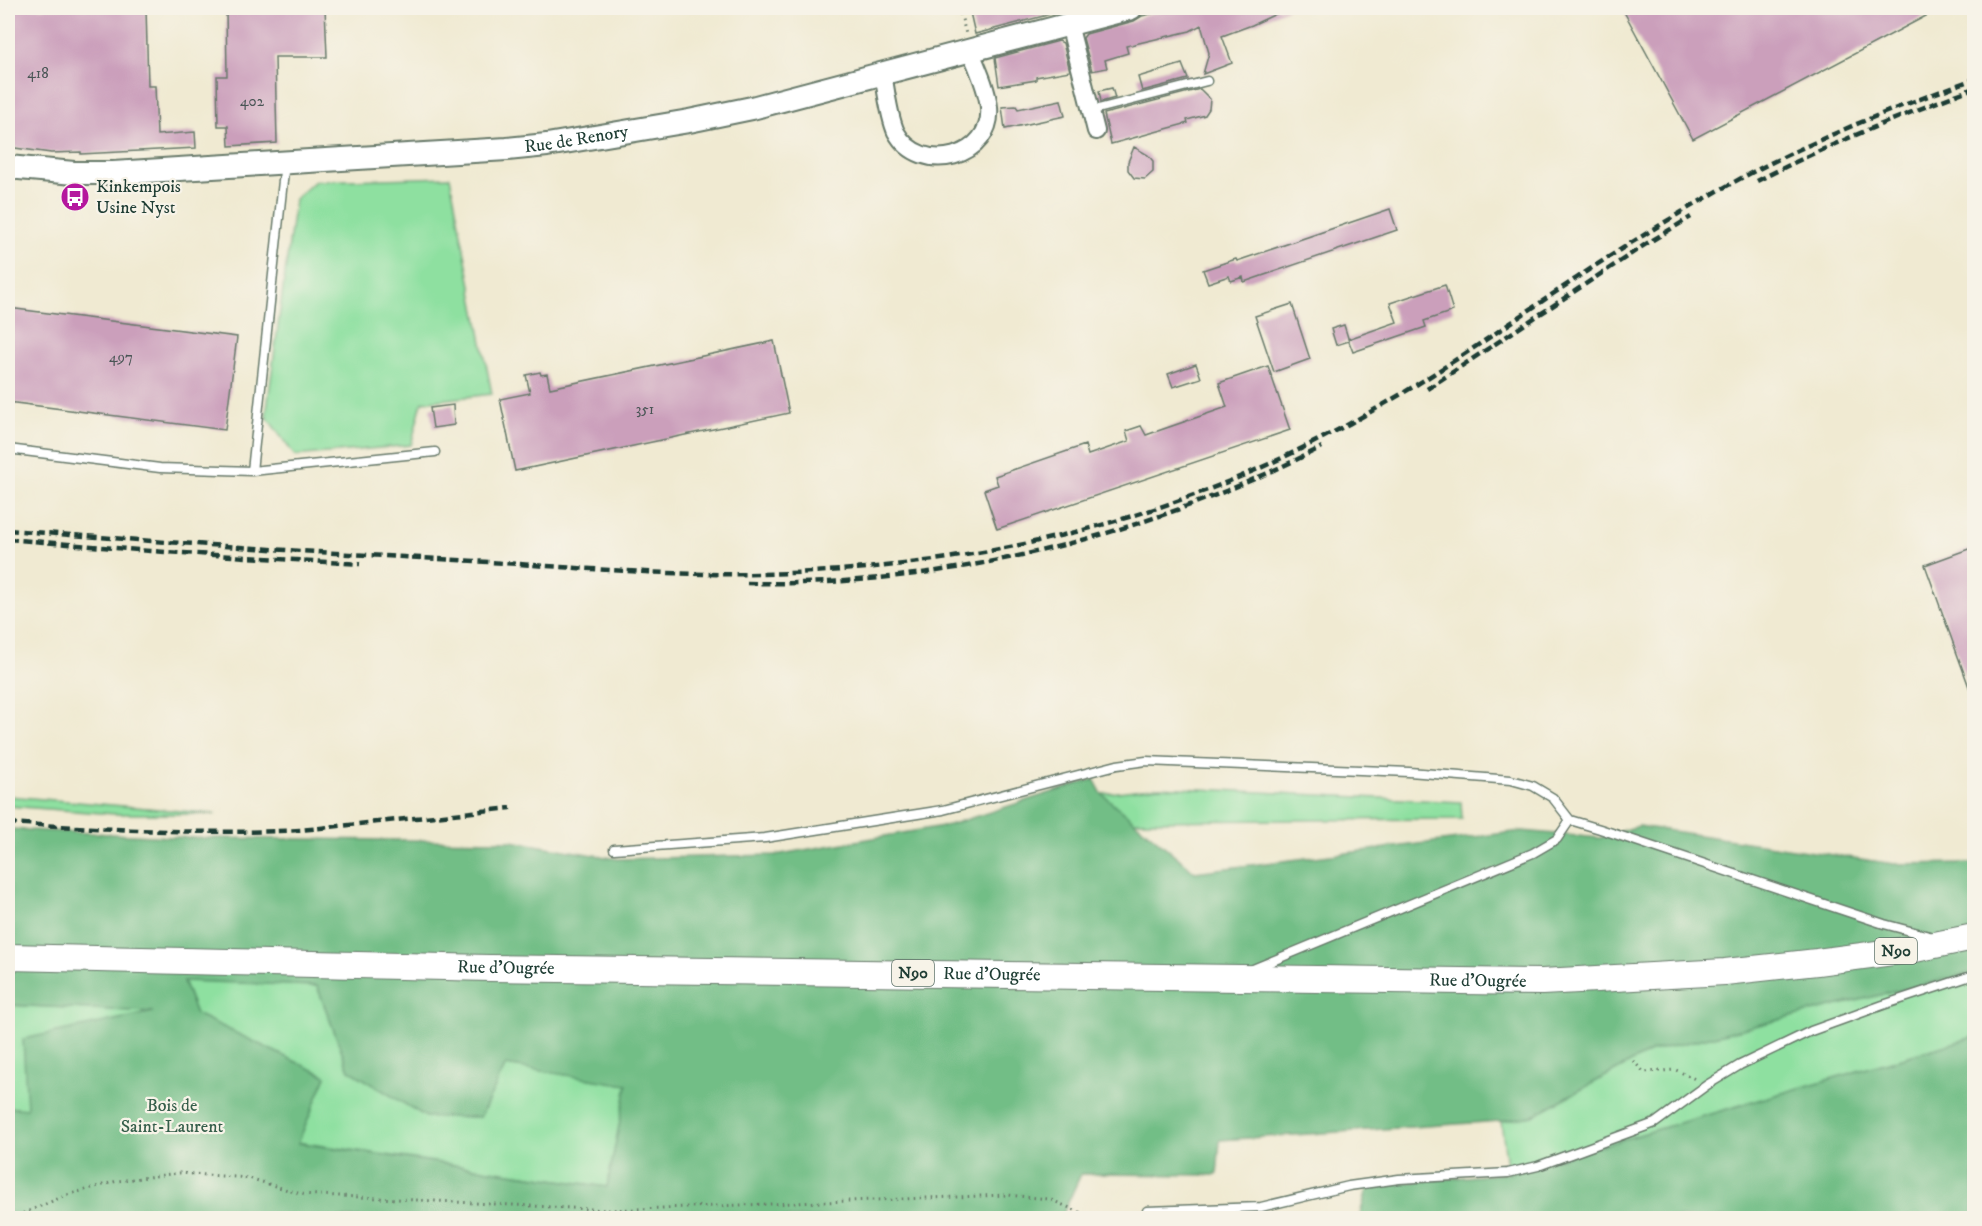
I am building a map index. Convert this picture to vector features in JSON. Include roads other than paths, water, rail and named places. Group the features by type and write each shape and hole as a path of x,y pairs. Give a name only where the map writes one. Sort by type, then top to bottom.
{"main road":[{"name":"Rue d'Ougrée","path":"8,957 489,968 1542,982 1725,972 1916,949 1963,939"}],"street":[{"name":"Rue de Renory","path":"8,167 97,174 547,145 722,114 1131,8"},
{"path":"1069,24 1096,131"},
{"path":"883,74 896,131 906,144 919,154 934,158 951,157 965,152 974,144 982,134 987,122 989,107 970,50"}],"lane":[{"path":"1090,111 1207,81"},
{"path":"252,471 285,162"},
{"path":"8,449 160,468 252,471 435,452"},
{"path":"614,849 765,838 943,810 1118,765 1146,761 1409,772 1511,780 1533,786 1553,798 1570,820 1612,832 1884,924 1963,939"},
{"path":"1233,977 1282,959 1533,854 1557,839 1570,820"},
{"path":"1147,1211 1261,1207 1349,1186 1399,1179 1508,1173 1538,1166 1655,1123 1707,1085 1740,1065 1811,1031 1974,975"}],"railway":[{"path":"8,530 684,574 826,571 956,557 1020,545 1084,530 1147,511 1208,490 1288,455 1344,427 1416,385 1615,253 1725,187 1829,136 1974,79"},
{"path":"1757,181 1810,155 1974,88"},
{"path":"1427,389 1646,244 1691,217"},
{"path":"747,583 821,582 895,576 969,566 1043,550 1115,530 1186,506 1255,479 1322,447"},
{"path":"8,539 150,551 360,564"},
{"path":"8,823 154,831 301,830 511,808"}],"place":[{"name":"Kinkempois Usine Nyst","path":"75,197"}],"park label":[{"name":"Bois de Saint-Laurent","path":"172,1116"}]}
